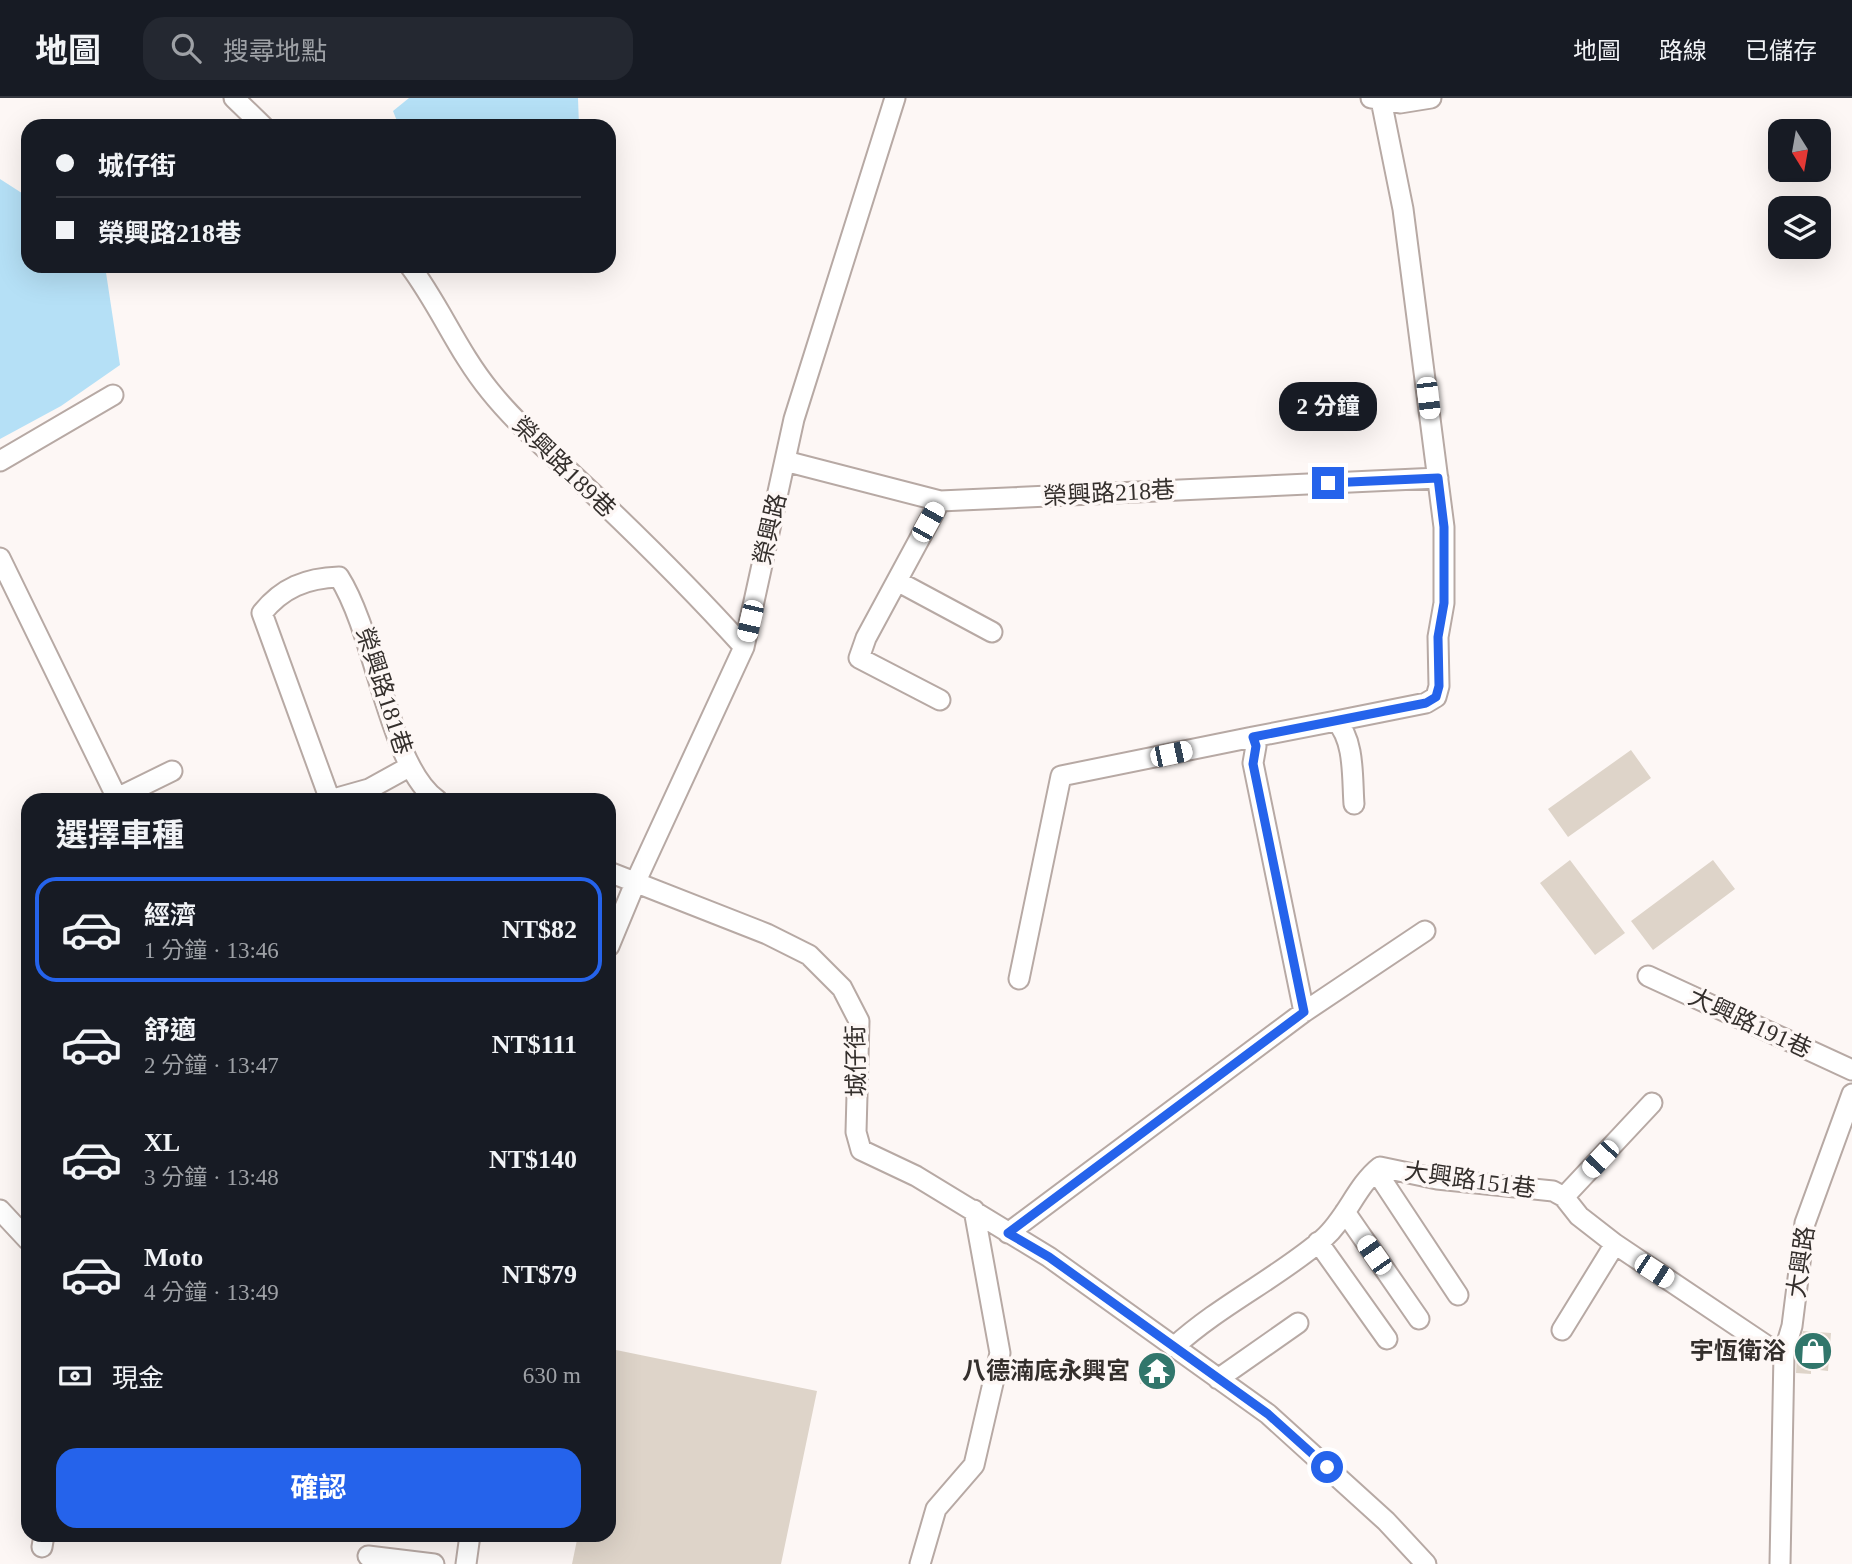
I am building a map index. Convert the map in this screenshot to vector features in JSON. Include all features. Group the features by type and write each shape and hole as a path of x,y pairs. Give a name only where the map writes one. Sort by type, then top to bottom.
{"street":[{"path":"234,98 256,119"},
{"name":"榮興路","path":"616,929 744,647 794,419 895,98"},
{"path":"1019,979 1061,776 1426,703 1436,697 1439,686 1438,637 1444,603 1444,527 1403,209 1376,99 1400,103 1431,98"},
{"name":"榮興路189巷","path":"415,273 432,296 457,344 488,390 528,435 675,571 744,647"},
{"path":"0,461 113,395"},
{"name":"榮興路218巷","path":"785,461 940,501 1438,478"},
{"path":"940,501 859,658 940,700"},
{"path":"0,558 115,793"},
{"name":"榮興路181巷","path":"328,793 262,613 278,593 320,578 339,578 358,610 409,766 428,793"},
{"path":"897,581 992,632"},
{"path":"1336,721 1342,726 1349,748 1354,804"},
{"path":"1253,737 1256,746 1253,764 1304,1012"},
{"name":"榮興路181巷","path":"355,793 369,789 409,766"},
{"path":"127,793 172,771"},
{"path":"616,874 636,881"},
{"name":"城仔街","path":"636,881 767,934 809,955 842,988 859,1021 856,1132 861,1150 990,1220 1049,1257 1268,1414 1386,1521 1426,1564"},
{"path":"920,1564 936,1509 974,1465 1000,1353 990,1220 1425,931"},
{"name":"大興路191巷","path":"1648,976 1852,1070"},
{"name":"大興路","path":"1780,1564 1784,1353 1792,1326 1805,1223 1852,1094"},
{"path":"1564,1197 1653,1103"},
{"name":"大興路151巷","path":"1174,1347 1204,1319 1266,1282 1318,1242 1345,1212 1365,1178 1380,1167 1437,1179 1553,1191 1564,1197 1579,1216 1615,1244 1767,1346 1784,1353"},
{"path":"1376,1171 1458,1295"},
{"path":"0,1210 21,1232"},
{"path":"1345,1212 1419,1319"},
{"path":"1318,1242 1387,1339"},
{"path":"1562,1330 1615,1244"},
{"path":"1217,1379 1298,1323"},
{"path":"466,1564 469,1542"},
{"path":"368,1556 434,1564"}],"water":[{"path":"409,98 578,98 579,119 396,119 393,111"},
{"path":"0,179 21,192 21,273 106,273 120,365 61,406 0,439"}],"building":[{"path":"1631,750 1651,778 1568,837 1548,809"},
{"path":"1570,860 1625,933 1595,955 1540,883"},
{"path":"1713,860 1735,889 1653,950 1631,921"},
{"name":"宇恆衛浴","path":"1803,1331 1831,1333 1828,1371 1811,1369 1811,1374 1796,1373 1797,1353"},
{"path":"616,1350 817,1391 781,1564 572,1564 577,1542 616,1542"},
{"name":"八德湳底永興宮","path":"1175,1362 1176,1377 1168,1378 1169,1382 1140,1384 1138,1365"}],"place":[{"name":"宇恆衛浴","path":"1813,1351"},
{"name":"八德湳底永興宮","path":"1157,1371"}],"route":[{"path":"1327,1467 1268,1414 1049,1257 1008,1233 1304,1012 1253,764 1256,746 1253,737 1426,703 1436,697 1439,686 1438,637 1444,603 1444,527 1438,478 1328,483"}]}
